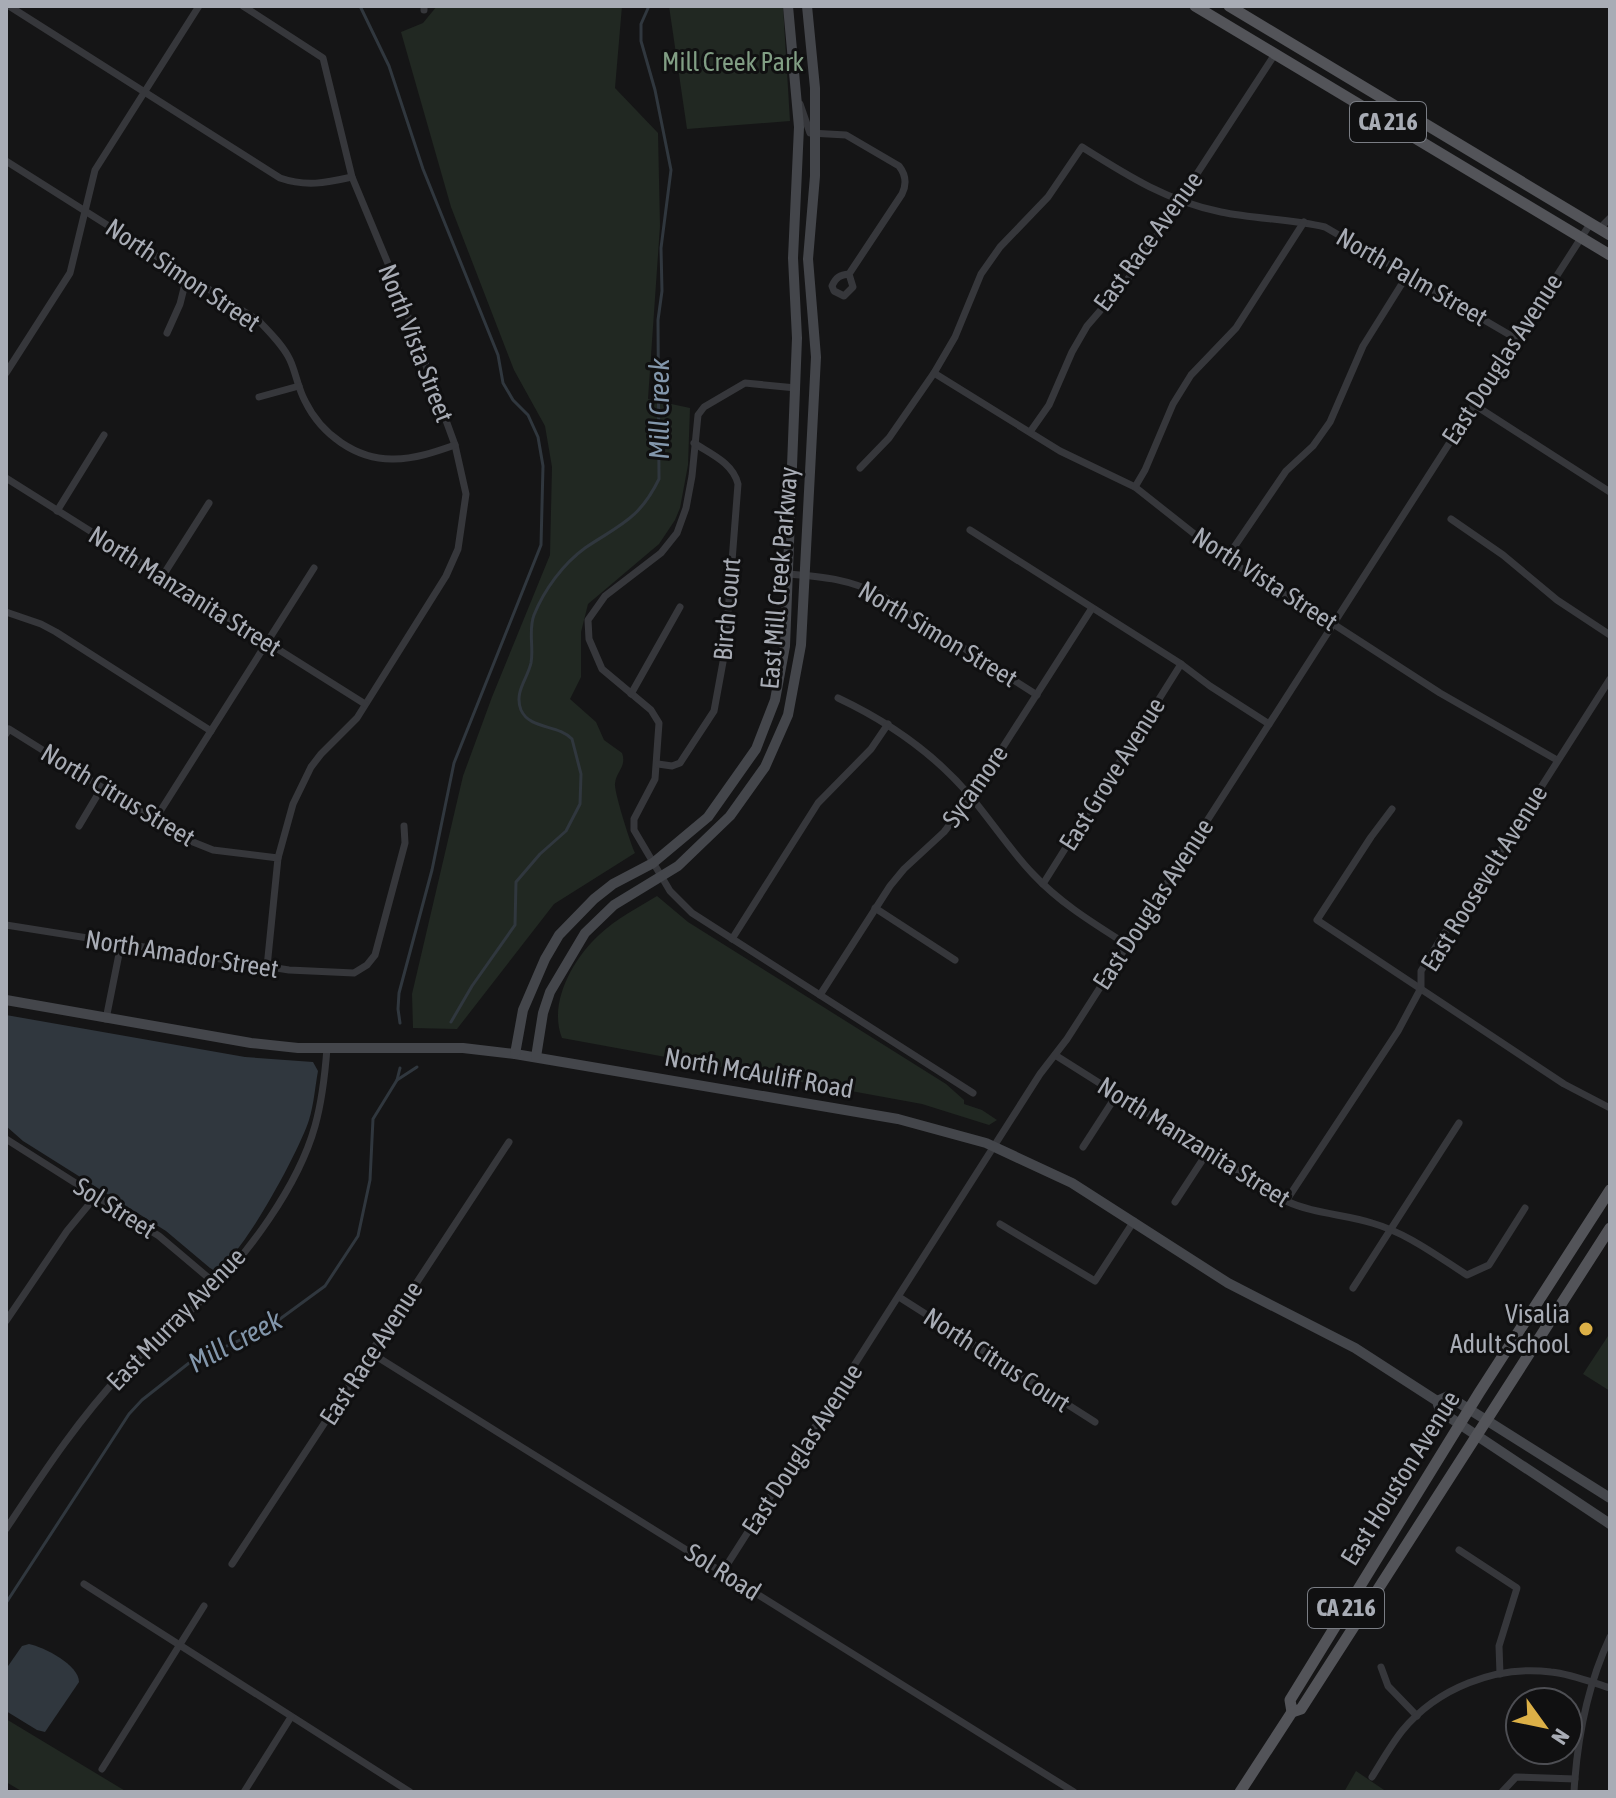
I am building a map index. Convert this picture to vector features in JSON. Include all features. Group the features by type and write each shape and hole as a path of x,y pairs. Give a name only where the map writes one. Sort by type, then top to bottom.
{"main road":[{"name":"CA 216","path":"1195,6 1610,255"},
{"name":"CA 216","path":"1229,6 1600,229"},
{"name":"East Houston Avenue","path":"1292,1712 1290,1700 1460,1424 1610,1190"},
{"name":"East Houston Avenue","path":"1240,1792 1292,1712 1301,1709 1610,1228"}],"street":[{"path":"9,6 280,178 299,184 318,185 352,177"},
{"path":"6,373 70,273 95,170 199,6"},
{"name":"North Vista Street","path":"243,6 323,58 352,177 394,278 455,445 466,494 458,549 446,576 365,704 348,728 311,767 289,814 278,858 267,967"},
{"name":"East Mill Creek Parkway","path":"515,1054 523,1010 559,935 594,899 613,884 653,863 708,817 756,749 775,700 785,646 797,338 793,258 798,182 797,96 788,6"},
{"name":"East Mill Creek Parkway","path":"536,1057 543,1013 550,992 572,951 585,933 614,905 678,866 730,816 765,767 777,744 795,687 806,576 816,357 808,259 815,176 815,88 807,6"},
{"name":"East Race Avenue","path":"1030,432 1049,405 1087,326 1131,275 1275,54"},
{"path":"797,96 809,132 857,139 899,166 906,181 902,194 849,274"},
{"name":"North Palm Street","path":"934,373 955,337 981,274 1000,247 1048,197 1082,147 1151,190 1179,201 1224,213 1325,227 1515,338"},
{"name":"North Simon Street","path":"6,161 259,321 290,359 316,421 337,441 365,454 392,460 421,456 455,445"},
{"path":"1600,229 1610,218"},
{"path":"1135,487 1173,404 1191,375 1236,328 1304,222"},
{"name":"East Douglas Avenue","path":"723,1571 1581,237 1600,229"},
{"path":"1226,559 1279,480 1313,446 1330,422 1363,346 1408,274"},
{"path":"167,333 180,304 187,276"},
{"path":"860,468 889,438 934,373"},
{"name":"North Vista Street","path":"934,373 1060,451 1135,487 1226,559 1333,623 1440,693 1557,760"},
{"path":"796,388 745,383 704,407 698,415 692,476 677,533 661,553 605,596 588,620 589,639 602,669 651,710 659,723 655,779 633,824 637,838 670,891 686,908 973,1093"},
{"path":"259,397 299,386"},
{"path":"1473,404 1610,492"},
{"path":"57,511 104,435"},
{"name":"Birch Court","path":"658,764 672,766 680,763 714,711 725,651 738,484 729,466 694,443"},
{"name":"North Manzanita Street","path":"6,478 365,704"},
{"path":"162,577 209,503"},
{"path":"1451,519 1503,555 1548,593 1610,635"},
{"path":"970,530 1181,664 1269,724"},
{"path":"154,821 314,568"},
{"name":"North Simon Street","path":"789,574 840,578 881,595 1037,695"},
{"path":"631,694 680,607"},
{"name":"Sycamore","path":"820,995 875,908 904,869 944,832 971,797 1092,608"},
{"path":"6,612 56,632 211,731"},
{"name":"East Grove Avenue","path":"1043,884 1181,664"},
{"name":"East Roosevelt Avenue","path":"1286,1201 1398,1031 1421,988 1421,971 1443,935 1466,905 1610,679"},
{"path":"838,698 888,724 930,755 971,797 1013,852 1043,884 1071,908 1126,944"},
{"path":"732,939 818,803 871,749 888,724"},
{"name":"North Citrus Street","path":"8,732 183,838 213,850 278,858"},
{"path":"79,826 101,789"},
{"path":"1392,809 1317,920 1564,1084 1610,1108"},
{"name":"North Amador Street","path":"6,925 267,967 358,971 375,955 405,843 404,826"},
{"path":"875,908 955,960"},
{"path":"106,1019 121,944"},
{"name":"North McAuliff Road","path":"6,1000 251,1043 327,1048 463,1048 536,1057 898,1119 994,1147 1058,1176 1228,1283 1355,1348 1437,1401 1440,1411 1610,1524"},
{"name":"East Murray Avenue","path":"6,1529 59,1449 98,1399 145,1349 217,1285 248,1248 296,1171 314,1129 323,1089 327,1048"},
{"name":"North Manzanita Street","path":"1055,1055 1286,1201 1316,1212 1373,1223 1467,1275 1489,1265 1525,1208"},
{"path":"1083,1147 1116,1096"},
{"path":"1353,1288 1459,1123"},
{"name":"Sol Street","path":"6,1139 179,1250 217,1285"},
{"name":"East Race Avenue","path":"232,1564 509,1142"},
{"path":"1175,1202 1207,1153"},
{"path":"6,1321 59,1242 96,1196"},
{"path":"1000,1224 1095,1281 1134,1221"},
{"name":"North Citrus Court","path":"899,1297 1095,1422"},
{"name":"Sol Road","path":"371,1353 1074,1792"},
{"name":"North McAuliff Road","path":"1437,1401 1448,1396 1610,1498"},
{"path":"1459,1550 1517,1588 1499,1646 1500,1674"},
{"path":"84,1584 407,1791"},
{"path":"102,1769 204,1606"},
{"path":"1574,1792 1581,1732 1593,1683 1610,1637"},
{"path":"1381,1667 1388,1686 1417,1716"},
{"path":"1372,1777 1404,1729 1417,1716 1454,1689 1473,1680 1529,1670 1552,1672 1610,1688"},
{"path":"244,1792 291,1717"},
{"path":"1502,1792 1516,1777 1575,1779"}],"green space":[{"path":"437,6 622,6 615,88 658,133 660,226 648,399 690,408 688,465 680,508 659,544 588,604 581,632 581,677 570,699 596,722 604,740 622,753 623,762 615,789 635,853 554,904 457,1029 413,1028 412,994 463,776 550,555 552,467 545,426 514,370 451,207 401,32 423,23"},
{"name":"Mill Creek Park","path":"669,6 783,6 790,121 687,129"},
{"path":"657,896 688,922 946,1084 964,1100 964,1104 982,1110 997,1120 989,1125 922,1104 562,1038 558,1011 561,996 580,956 606,929"},
{"path":"1610,1333 1610,1391 1583,1374"},
{"path":"6,1719 127,1792 23,1792 6,1782"},
{"path":"1356,1771 1387,1792 1344,1792"}],"shaded area":[{"path":"6,1015 245,1057 313,1062 318,1071 311,1114 303,1134 254,1226 226,1263 215,1271 210,1268 166,1231 23,1141 6,1126"},
{"path":"29,1644 67,1663 79,1682 45,1732 6,1711 6,1669 22,1646"}],"waterway":[{"path":"360,6 389,66 423,169 498,355 503,383 513,400 528,415 538,437 543,466 541,545 454,763 432,870 399,993 400,1023"},
{"name":"Mill Creek","path":"451,1022 515,925 516,882 540,854 566,831 580,804 581,774 572,739 531,721 519,704 520,692 531,663 534,615 562,570 577,554 636,513 659,479 658,320 662,291 661,248 671,170 655,90 641,41 641,24 649,6"},
{"name":"Mill Creek","path":"6,1603 129,1414 142,1400 189,1363 269,1327 325,1286 358,1236 370,1180 373,1119 397,1080 417,1067"},
{"path":"397,1080 400,1068"}],"place":[{"name":"Visalia Adult School","path":"1586,1329"}]}
